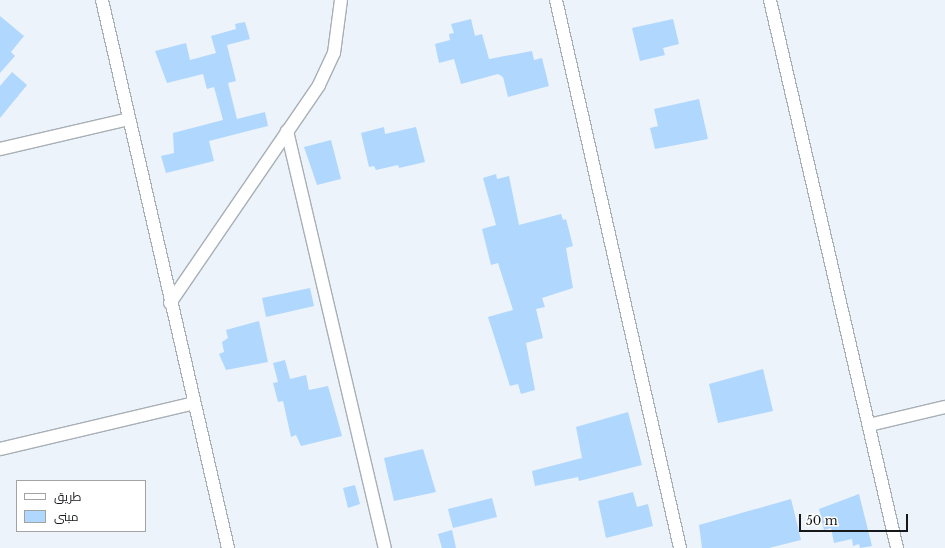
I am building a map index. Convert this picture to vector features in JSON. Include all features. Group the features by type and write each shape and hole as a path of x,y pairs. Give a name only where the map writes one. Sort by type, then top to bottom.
{"street":[{"path":"102,0 170,303 228,548"},
{"path":"170,303 319,85 334,53 340,0"},
{"path":"556,0 680,548"},
{"path":"770,0 898,548"},
{"path":"0,149 128,119"},
{"path":"287,131 386,548"},
{"path":"0,448 194,403"},
{"path":"869,425 945,407"}],"building":[{"path":"0,16 24,36 11,52 15,56 0,73"},
{"path":"471,19 475,36 482,34 489,59 532,51 534,60 542,58 549,86 508,97 503,77 498,74 461,84 454,59 439,63 435,44 450,40 449,34 454,33 451,24"},
{"path":"673,19 679,44 663,48 665,55 640,61 632,28"},
{"path":"245,22 250,39 227,45 236,81 228,83 237,119 265,112 268,126 209,141 214,161 166,173 161,156 174,153 173,133 223,120 214,87 207,89 203,74 167,83 155,51 186,43 190,60 216,53 211,36 236,29 235,24"},
{"path":"12,72 27,85 0,118 0,86"},
{"path":"699,99 708,139 655,149 650,128 658,126 654,109"},
{"path":"384,127 385,134 416,127 425,162 399,168 398,165 376,170 374,166 369,167 361,133"},
{"path":"331,140 341,179 317,185 304,147"},
{"path":"496,174 497,179 509,176 519,225 561,214 563,220 566,219 573,246 566,248 573,288 542,298 545,307 536,309 543,338 526,343 535,390 521,394 518,384 510,386 488,317 513,310 498,263 491,265 482,229 496,225 483,178"},
{"path":"310,288 314,306 266,317 262,298"},
{"path":"259,321 268,362 226,370 219,354 224,352 222,342 228,338 226,330"},
{"path":"285,360 290,379 306,375 309,390 328,386 342,436 301,446 296,435 291,437 283,401 278,402 273,383 278,382 273,363"},
{"path":"763,369 773,411 718,423 709,384"},
{"path":"628,412 642,465 579,481 578,477 535,486 532,471 582,458 576,427"},
{"path":"423,449 436,492 394,501 384,458"},
{"path":"355,485 360,504 348,508 343,488"},
{"path":"633,492 637,507 648,504 653,526 606,538 598,501"},
{"path":"859,494 872,546 860,548 859,544 853,546 852,539 834,543 831,528 824,530 819,509"},
{"path":"492,498 497,517 453,528 448,509"},
{"path":"791,499 801,540 769,548 702,548 699,525"},
{"path":"452,530 456,548 442,548 438,534"}]}
